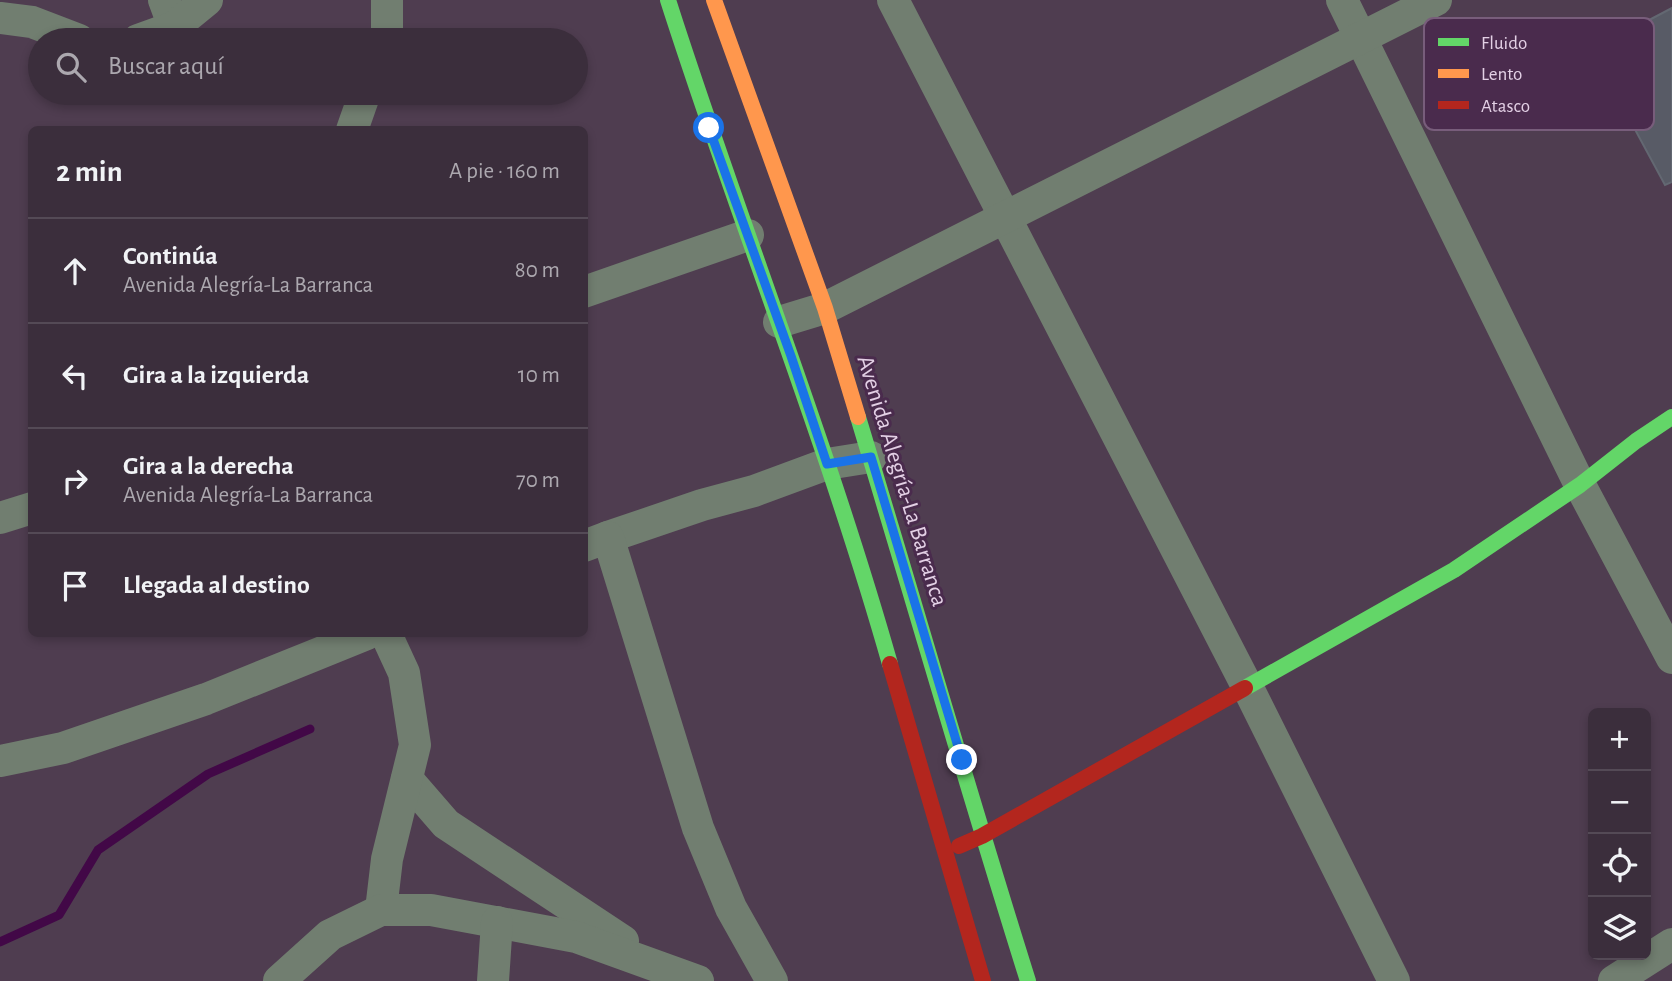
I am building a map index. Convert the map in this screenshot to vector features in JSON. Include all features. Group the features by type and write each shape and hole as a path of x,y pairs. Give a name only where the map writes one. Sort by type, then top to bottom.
{"main road":[{"path":"668,0 709,128 779,322 866,580 983,981"},
{"name":"Avenida Alegría-La Barranca","path":"714,0 825,308 962,760 982,836 1028,981"},
{"path":"944,852 982,836 1454,570 1580,485 1672,417"}],"street":[{"path":"152,28 169,14 207,0"},
{"path":"387,0 387,28"},
{"path":"893,0 1248,688 1394,981"},
{"path":"1342,0 1580,485 1672,658"},
{"path":"779,322 825,308 1436,0"},
{"path":"0,18 32,22 48,28"},
{"path":"353,126 361,105"},
{"path":"588,291 748,235"},
{"path":"772,981 731,908 698,828 596,542 702,505 754,491 827,464 871,457"},
{"path":"0,518 28,509"},
{"path":"0,761 63,748 206,699 360,637"},
{"path":"380,910 387,859 415,745 404,673 387,637"},
{"path":"407,779 446,824 663,967"},
{"path":"279,981 330,935 380,910 432,910 576,937 698,981"},
{"path":"493,981 497,922"},
{"path":"1614,981 1672,944"}],"building":[{"path":"1672,8 1672,182 1665,185 1635,130 1654,130 1653,18"}],"waterway":[{"path":"0,942 59,915 98,850 208,774 310,729"}],"traffic: fast":[{"path":"668,0 838,497 890,664"},
{"path":"858,417 1028,981"},
{"path":"1245,688 1454,570 1580,485 1672,417"}],"traffic: slow":[{"path":"714,0 825,308 858,417"}],"traffic: jam":[{"path":"890,664 983,981"},
{"path":"959,846 982,836 1245,688"}],"route":[{"path":"709,128 827,464 871,457 962,760"}]}
